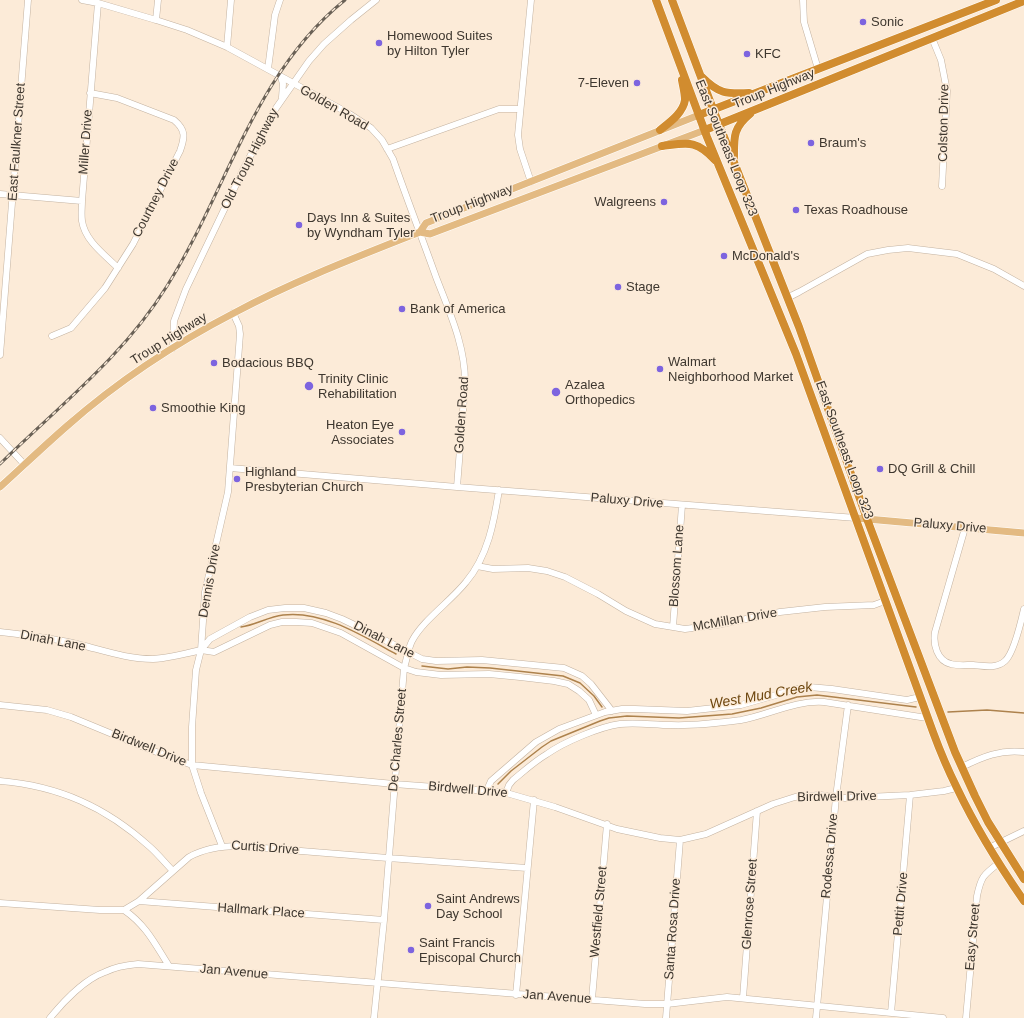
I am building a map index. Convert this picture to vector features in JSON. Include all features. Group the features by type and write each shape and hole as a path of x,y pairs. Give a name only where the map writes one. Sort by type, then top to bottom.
{"highway":[{"name":"East Southeast Loop 323","path":"656,0 699,115 796,354 927,718 956,788 989,848 1024,901"},
{"name":"East Southeast Loop 323","path":"672,0 713,110 801,334 867,519 936,704 975,796 1000,842 1024,879"},
{"name":"Troup Highway","path":"699,115 996,0"},
{"name":"Troup Highway","path":"705,130 1024,1"},
{"path":"660,130 678,114 684,104 685,96 681,67"},
{"path":"700,74 713,87 722,92 730,94 756,93"},
{"path":"735,164 734,138 736,131 742,121 756,110"},
{"path":"662,146 686,143 694,144 706,151 718,163"}],"main road":[{"name":"Troup Highway","path":"420,232 426,223 699,115"},
{"name":"Troup Highway","path":"0,487 68,425 122,383 173,348 233,313 297,282 420,232 430,234 705,130"},
{"name":"Paluxy Drive","path":"856,518 1024,533"}],"street":[{"name":"East Faulkner Street","path":"0,355 28,0"},
{"name":"Golden Road","path":"82,0 98,3 187,30 227,47 348,114 371,128 382,140 393,160 455,328 461,350 465,385 457,487"},
{"path":"156,20 158,0"},
{"path":"227,47 231,0"},
{"path":"268,69 275,15 280,0"},
{"name":"Old Troup Highway","path":"173,348 174,321 184,294 244,168 281,101 292,83 324,44 376,0"},
{"path":"531,0 518,135 520,149 531,182"},
{"path":"803,0 804,22 818,69"},
{"name":"Miller Drive","path":"98,3 82,201 82,220 84,229 92,242 118,268"},
{"name":"Colston Drive","path":"932,38 941,60 947,91 942,186"},
{"path":"281,77 283,90 281,101"},
{"name":"Courtney Drive","path":"52,336 71,328 105,288 133,244 184,141 184,132 181,126 174,120 117,98 90,94"},
{"path":"387,149 499,109 520,109"},
{"path":"0,194 82,201"},
{"path":"787,298 867,254 908,248 957,254 994,269 1024,286"},
{"name":"Dennis Drive","path":"222,846 201,793 192,765 191,751 196,670 200,650 205,592 226,500 230,468 240,334 239,326 233,313"},
{"path":"0,438 24,464"},
{"name":"Paluxy Drive","path":"230,468 856,518"},
{"name":"De Charles Street","path":"374,1018 384,920 404,668 412,641 422,626 467,582 477,566 488,542 499,490"},
{"name":"Blossom Lane","path":"673,627 682,505"},
{"path":"965,528 935,632 934,639 938,654 951,664 993,666 1001,664 1009,655 1024,609"},
{"name":"McMillan Drive","path":"477,566 493,569 528,568 547,571 565,577 643,619 655,624 673,627 697,628 780,612 825,607 874,605 885,601"},
{"name":"Dinah Lane","path":"200,650 210,639 250,617 268,610 298,608 326,613 342,619 371,632 408,653 422,659 436,661 482,660 564,668 587,680 601,695 612,711"},
{"name":"Dinah Lane","path":"0,632 37,636 110,653 152,659 172,657 200,650 214,652 270,625 282,622 312,623 340,633 404,668 416,672 441,676 489,674 554,681 568,684 592,704 596,715"},
{"path":"487,790 491,781 536,742 559,729 596,715 612,711 635,709 687,711 741,705 809,687 908,700 920,697"},
{"path":"506,793 513,780 547,754 578,738 611,726 634,723 670,725 698,724 740,720 767,714 790,706 811,702 927,718"},
{"name":"Birdwell Drive","path":"0,705 47,710 71,717 192,765 394,784 487,790 534,800 631,832 660,838 680,840 706,834 773,804 795,797 820,795 845,798 910,795 956,788"},
{"name":"Rodessa Drive","path":"816,1018 836,797 848,706"},
{"path":"962,767 998,752 1024,752"},
{"path":"0,781 28,784 82,800 106,813 129,830 150,847 173,871"},
{"name":"Pettit Drive","path":"891,1013 910,795"},
{"path":"516,995 534,800"},
{"name":"Glenrose Street","path":"743,998 757,811"},
{"name":"Westfield Street","path":"592,999 606,824"},
{"path":"989,848 1024,831"},
{"name":"Santa Rosa Drive","path":"666,1018 680,840"},
{"name":"Curtis Drive","path":"124,910 139,901 189,857 198,852 222,846 239,846 527,868"},
{"name":"Easy Street","path":"966,1018 977,896 980,882 984,876 999,863"},
{"name":"Hallmark Place","path":"139,901 384,920"},
{"path":"0,903 100,910 124,910 136,918 148,932 170,966"},
{"name":"Jan Avenue","path":"50,1018 76,991 94,977 125,966 138,964 516,995 592,999 646,1004 667,1004 727,997 743,998 943,1018"}],"waterway":[{"path":"241,627 283,615 312,616 327,620 356,632 396,654"},
{"path":"422,666 448,669 467,667 490,668 563,676 580,683 594,696 602,707"},
{"name":"West Mud Creek","path":"498,784 511,771 551,741 609,718 627,716 679,718 732,714 761,708 797,697 817,695 916,707"},
{"name":"West Mud Creek","path":"948,712 987,710 1024,713"}],"railway":[{"path":"0,464 89,380 131,336 150,312 188,249 244,135 287,62 314,29 345,0"}],"place":[{"name":"Sonic","path":"863,22"},
{"name":"Homewood Suites by Hilton Tyler","path":"379,43"},
{"name":"KFC","path":"747,54"},
{"name":"7-Eleven","path":"637,83"},
{"name":"Braum's","path":"811,143"},
{"name":"Walgreens","path":"664,202"},
{"name":"Texas Roadhouse","path":"796,210"},
{"name":"Days Inn & Suites by Wyndham Tyler","path":"299,225"},
{"name":"McDonald's","path":"724,256"},
{"name":"Stage","path":"618,287"},
{"name":"Bank of America","path":"402,309"},
{"name":"Bodacious BBQ","path":"214,363"},
{"name":"Walmart Neighborhood Market","path":"660,369"},
{"name":"Trinity Clinic Rehabilitation","path":"309,386"},
{"name":"Azalea Orthopedics","path":"556,392"},
{"name":"Smoothie King","path":"153,408"},
{"name":"Heaton Eye Associates","path":"402,432"},
{"name":"DQ Grill & Chill","path":"880,469"},
{"name":"Highland Presbyterian Church","path":"237,479"},
{"name":"Saint Andrews Day School","path":"428,906"},
{"name":"Saint Francis Episcopal Church","path":"411,950"}]}
